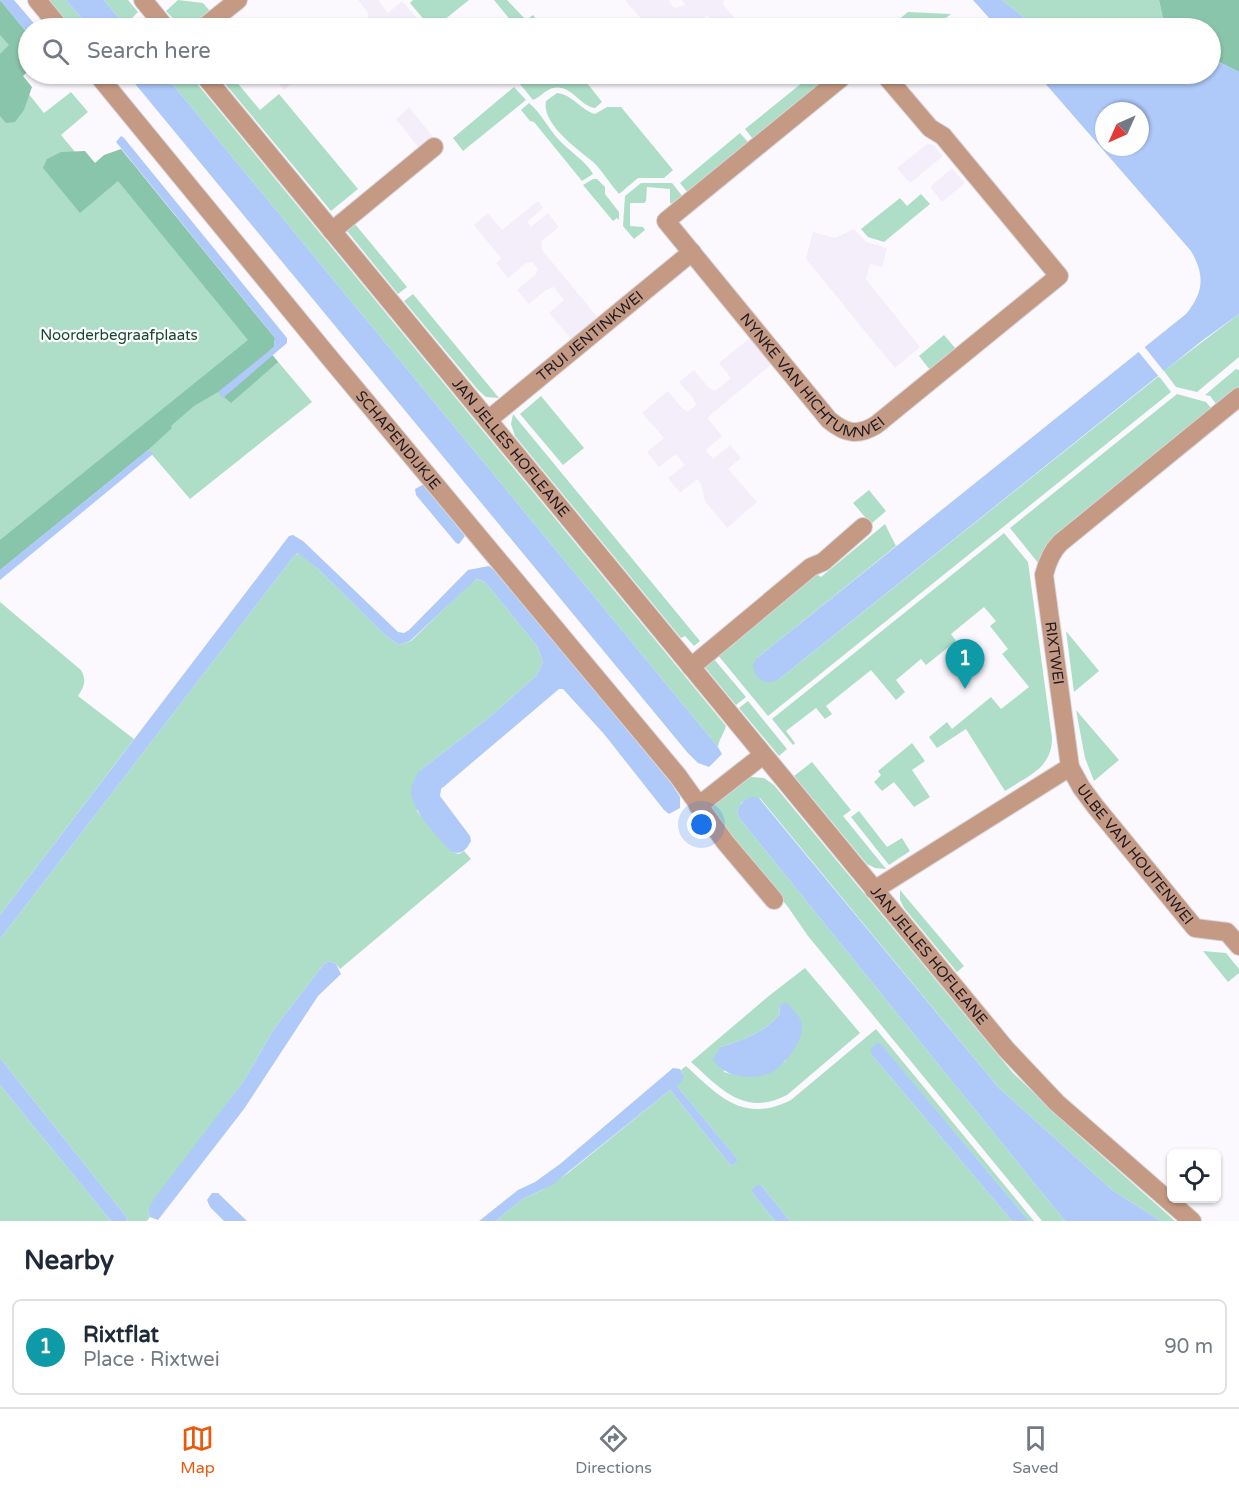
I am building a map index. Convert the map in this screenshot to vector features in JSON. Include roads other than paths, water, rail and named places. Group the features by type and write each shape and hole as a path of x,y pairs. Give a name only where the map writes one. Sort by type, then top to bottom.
{"street":[{"path":"37,0 52,18"},
{"path":"143,0 158,18"},
{"path":"215,18 237,0"},
{"name":"SCHAPENDIJKJE","path":"105,84 678,776 724,842 774,900"},
{"name":"JAN JELLES HOFLEANE","path":"211,84 1006,1048 1043,1089 1192,1221"},
{"name":"NYNKE VAN HICHTUMWEI","path":"834,84 666,221 829,420 840,429 853,433 865,431 876,424 1059,276 943,136 930,128 893,84"},
{"path":"332,231 434,147"},
{"name":"TRUI JENTINKWEI","path":"488,420 692,252"},
{"name":"RIXTWEI","path":"1070,767 1044,575 1050,558 1060,543 1239,397"},
{"path":"690,667 811,567 823,562 864,527"},
{"path":"698,806 762,754"},
{"path":"874,890 1070,767"},
{"name":"ULBE VAN HOUTENWEI","path":"1070,767 1095,806 1195,928 1227,932 1239,946"}],"water":[{"path":"0,0 14,0 29,18 18,18 18,22"},
{"path":"66,0 104,0 119,18 81,18"},
{"path":"973,0 1002,0 1024,18 989,18"},
{"path":"1221,63 1239,72 1239,314 1203,340 778,680 764,682 755,674 753,664 757,658 1186,314 1199,291 1200,276 1191,251 1108,156 1149,156 1149,102 1095,102 1095,141 1046,84 1221,84"},
{"path":"135,84 172,84 722,754 709,767 698,763"},
{"path":"121,136 287,338 287,343 223,398 218,392 274,347 275,338 116,142"},
{"path":"148,450 153,454 0,580 0,570"},
{"path":"424,484 465,536 459,544 416,495 415,489"},
{"path":"293,535 303,541 398,632 404,633 468,570 489,566 500,575 671,783 680,797 680,808 669,814 664,810 604,734 563,689 559,689 441,789 440,796 470,836 471,841 463,851 452,852 427,825 416,808 411,793 414,782 419,771 486,720 536,676 543,662 537,646 485,582 476,579 410,641 399,645 386,636 318,569 298,553 0,939 0,915 289,536"},
{"path":"752,797 759,798 998,1087 1112,1190 1161,1221 1065,1221 740,819 737,812 739,807"},
{"path":"330,961 336,964 341,974 318,996 244,1109 158,1220 150,1217 148,1211 154,1199 243,1082 276,1026 325,963"},
{"path":"787,1003 799,1017 802,1032 787,1059 777,1069 765,1075 740,1076 724,1070 713,1059 720,1047 760,1031 774,1021 780,1014 779,1005"},
{"path":"879,1042 1029,1221 1012,1221 871,1054 871,1048"},
{"path":"0,1058 128,1219 126,1221 111,1221 0,1085"},
{"path":"673,1068 680,1069 683,1074 683,1079 677,1086 738,1160 731,1166 670,1090 552,1185 521,1200 496,1221 479,1221 518,1190 535,1182 560,1164"},
{"path":"761,1185 790,1221 775,1221 751,1191 755,1186"},
{"path":"212,1193 218,1193 247,1221 224,1221 210,1207 207,1200"}],"place":[{"name":"Rixtflat","path":"965,689"}],"park label":[{"name":"Noorderbegraafplaats","path":"119,335"}]}
